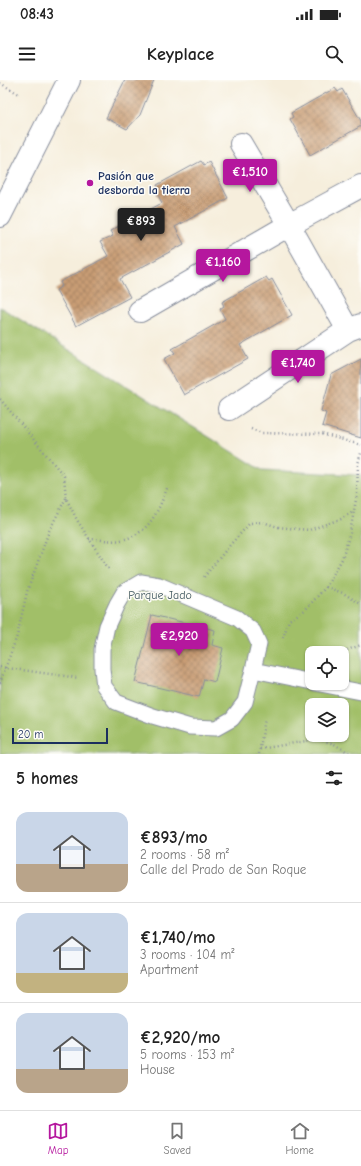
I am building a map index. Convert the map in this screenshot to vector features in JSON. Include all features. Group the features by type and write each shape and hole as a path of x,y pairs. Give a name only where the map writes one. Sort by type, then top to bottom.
{"street":[{"path":"0,216 69,80"},
{"path":"229,409 355,328 289,225 241,144"},
{"path":"140,312 289,225 361,186"}],"lane":[{"path":"141,582 159,586 237,618 254,631 259,644 253,670 244,702 232,719 216,728 190,727 153,716 116,702 104,686 102,649 107,626 124,592 141,582"},
{"path":"253,670 305,681"},
{"path":"349,690 361,692"}],"path":[{"path":"0,83 19,94"},
{"path":"0,399 64,476 66,498 77,520 124,592"},
{"path":"253,422 250,429 262,433 322,434 361,445"},
{"path":"259,754 271,674 289,620 304,610 326,587 342,559 350,533 354,511 357,494 358,464 361,453"},
{"path":"89,539 120,540 141,533 159,509 168,486"},
{"path":"357,494 361,495"},
{"path":"0,683 17,636 27,592 49,531 66,498"},
{"path":"188,598 230,545 250,524 262,522 278,527 309,530 342,519 354,511"},
{"path":"326,587 343,593 361,604"},
{"path":"349,649 361,645"},
{"path":"0,667 104,682"},
{"path":"260,749 318,739 334,744 351,754"}],"green space":[{"name":"Parque Jado","path":"0,307 262,470 361,475 361,754 0,754"}],"building":[{"path":"125,80 154,80 140,115 127,129 106,118"},
{"path":"335,88 338,92 342,89 361,121 361,126 310,155 290,119 293,117 291,113"},
{"path":"201,161 204,165 209,162 228,198 175,227 184,244 120,279 130,297 76,326 56,290 62,286 60,282 108,256 100,242 113,236 110,231 162,203 156,191 159,190 157,185"},
{"path":"266,277 269,281 272,279 292,315 240,345 248,359 184,395 164,359 175,353 172,349 225,319 220,309 224,306 222,302"},
{"path":"361,359 361,438 322,426 326,413 321,411 331,375"},
{"path":"152,615 215,630 212,645 223,648 215,682 204,679 199,697 135,682"}],"place":[{"name":"Pasión que desborda la tierra","path":"90,183"}]}
